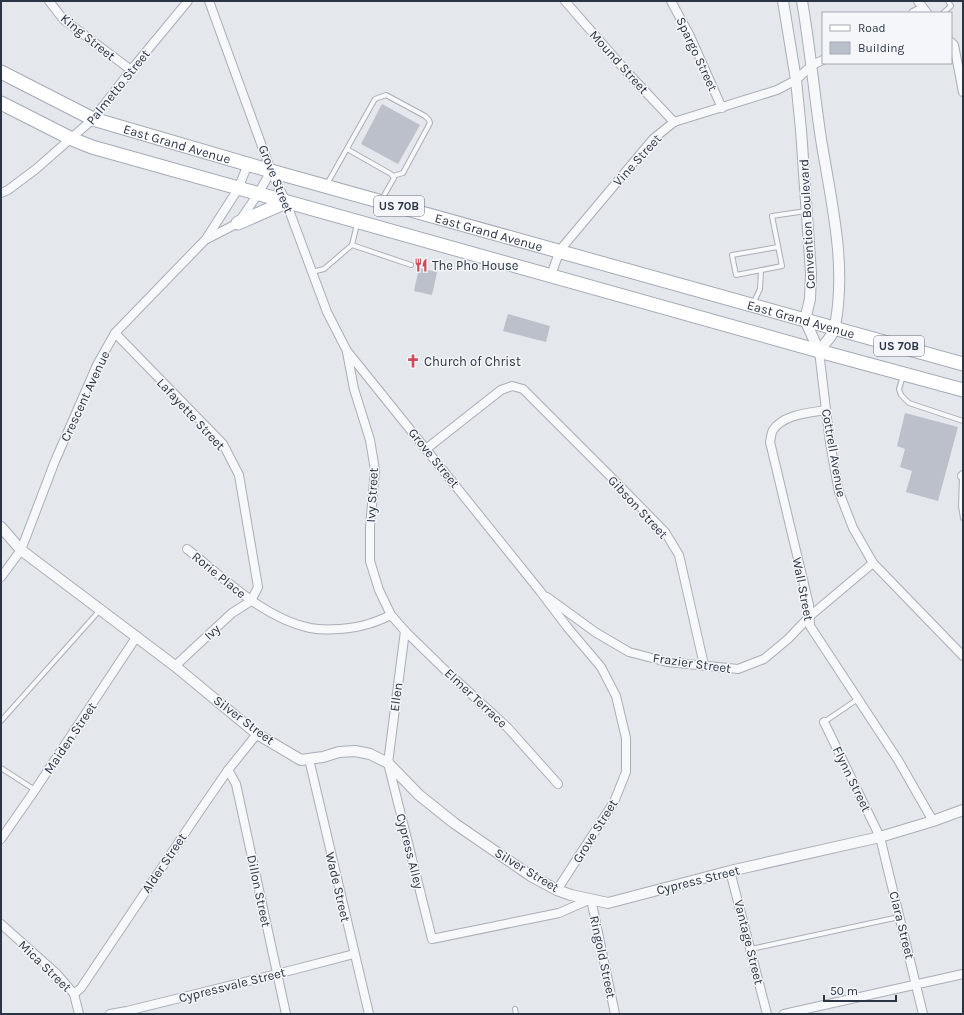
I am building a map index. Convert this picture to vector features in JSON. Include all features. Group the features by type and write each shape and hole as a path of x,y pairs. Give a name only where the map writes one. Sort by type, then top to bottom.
{"main road":[{"name":"East Grand Avenue","path":"1,72 93,119 271,171 560,250 963,364"},
{"name":"East Grand Avenue","path":"1,103 72,139 92,147 818,351 963,390"},
{"path":"238,222 286,202"}],"street":[{"name":"King Street","path":"48,1 63,19 131,70"},
{"name":"Palmetto Street","path":"1,193 8,190 36,169 93,119 188,1"},
{"name":"Grove Street","path":"209,1 271,171 286,202 327,312 347,350 568,628 601,667 616,696 626,738 626,772 614,802 556,890"},
{"name":"Mound Street","path":"565,1 627,72 674,122"},
{"name":"Spargo Street","path":"671,1 690,36 722,108"},
{"name":"Convention Boulevard","path":"783,1 796,80 807,210 811,273 810,299 805,320"},
{"name":"Convention Boulevard","path":"802,1 839,260 840,286 835,328 818,351"},
{"path":"918,1 925,10"},
{"path":"952,43 954,45 963,92"},
{"name":"Vine Street","path":"551,275 560,250 653,139 674,122 777,90 796,80 812,66 822,61"},
{"name":"Crescent Avenue","path":"1,577 21,550 55,461 94,372 115,333 206,239 238,189 248,164"},
{"name":"Crescent Avenue","path":"206,239 238,222 258,194 271,171"},
{"path":"805,320 818,351"},
{"name":"Lafayette Street","path":"115,333 223,444 239,476 258,587 251,601"},
{"name":"Ivy Street","path":"347,350 354,389 370,440 375,470 370,527 370,561 379,590 391,615"},
{"name":"Cottrell Avenue","path":"818,351 830,443 839,492 853,528 873,563 963,656"},
{"name":"Gibson Street","path":"426,449 501,390 512,386 523,389 664,532 679,555 704,665"},
{"name":"Wall Street","path":"826,410 783,420 773,430 770,442 809,605 810,626 898,760 933,821"},
{"name":"Silver Street","path":"1,526 21,550 137,636 257,734 301,760 323,757 339,752 355,751 370,754 388,764 419,795 454,823 531,876 556,890 591,899"},
{"name":"Rorie Place","path":"188,549 251,601 287,621 311,628 339,629 361,626 391,615"},
{"name":"Frazier Street","path":"540,591 595,632 629,652 667,662 738,669 764,658 788,639 810,616 873,563"},
{"name":"Ivy","path":"175,666 232,614 251,601"},
{"name":"Elmer Terrace","path":"391,615 405,631 507,727 558,784"},
{"name":"Ellen","path":"388,764 405,631"},
{"name":"Maiden Street","path":"1,839 137,636"},
{"name":"Flynn Street","path":"824,722 880,837"},
{"name":"Alder Street","path":"74,994 81,988 228,770 257,734"},
{"name":"Wade Street","path":"309,759 369,1014"},
{"name":"Cypress Alley","path":"388,764 432,939 559,913 591,899"},
{"name":"Dillon Street","path":"228,770 236,784 286,1014"},
{"name":"Cypress Street","path":"591,899 608,903 730,871 880,837 963,810"},
{"name":"Clara Street","path":"880,837 923,1014"},
{"name":"Vantage Street","path":"730,871 767,1014"},
{"name":"Ringold Street","path":"591,899 615,1014"},
{"name":"Mica Street","path":"1,924 57,974 74,994 79,1014"},
{"name":"Cypressvale Street","path":"110,1014 127,1013 354,954"},
{"path":"784,1014 963,974"}],"lane":[{"path":"944,12 951,6 948,1"},
{"path":"325,186 375,99 386,95 425,116 430,123 403,172 393,176"},
{"path":"347,149 393,176"},
{"path":"381,201 394,178 393,176"},
{"path":"778,247 750,254 732,255 736,275 753,270 782,266 772,216 807,210"},
{"path":"312,272 324,269 352,245 357,221"},
{"path":"352,245 411,265"},
{"path":"762,250 763,255"},
{"path":"752,305 760,289 764,268"},
{"path":"903,374 899,389 901,395 909,403 963,421"},
{"path":"963,476 961,506 963,518"},
{"path":"1,721 101,609"},
{"path":"824,722 858,699"},
{"path":"1,768 35,790"},
{"path":"751,949 900,916"},
{"path":"515,1009 516,1014"}],"building":[{"path":"382,104 420,125 398,164 361,144"},
{"path":"419,268 437,272 432,295 414,291"},
{"path":"508,314 550,326 546,342 503,331"},
{"path":"905,413 958,427 938,501 906,492 912,471 900,467 905,449 897,446"}],"place":[{"name":"The Pho House","path":"421,265"},
{"name":"Church of Christ","path":"413,361"}]}
